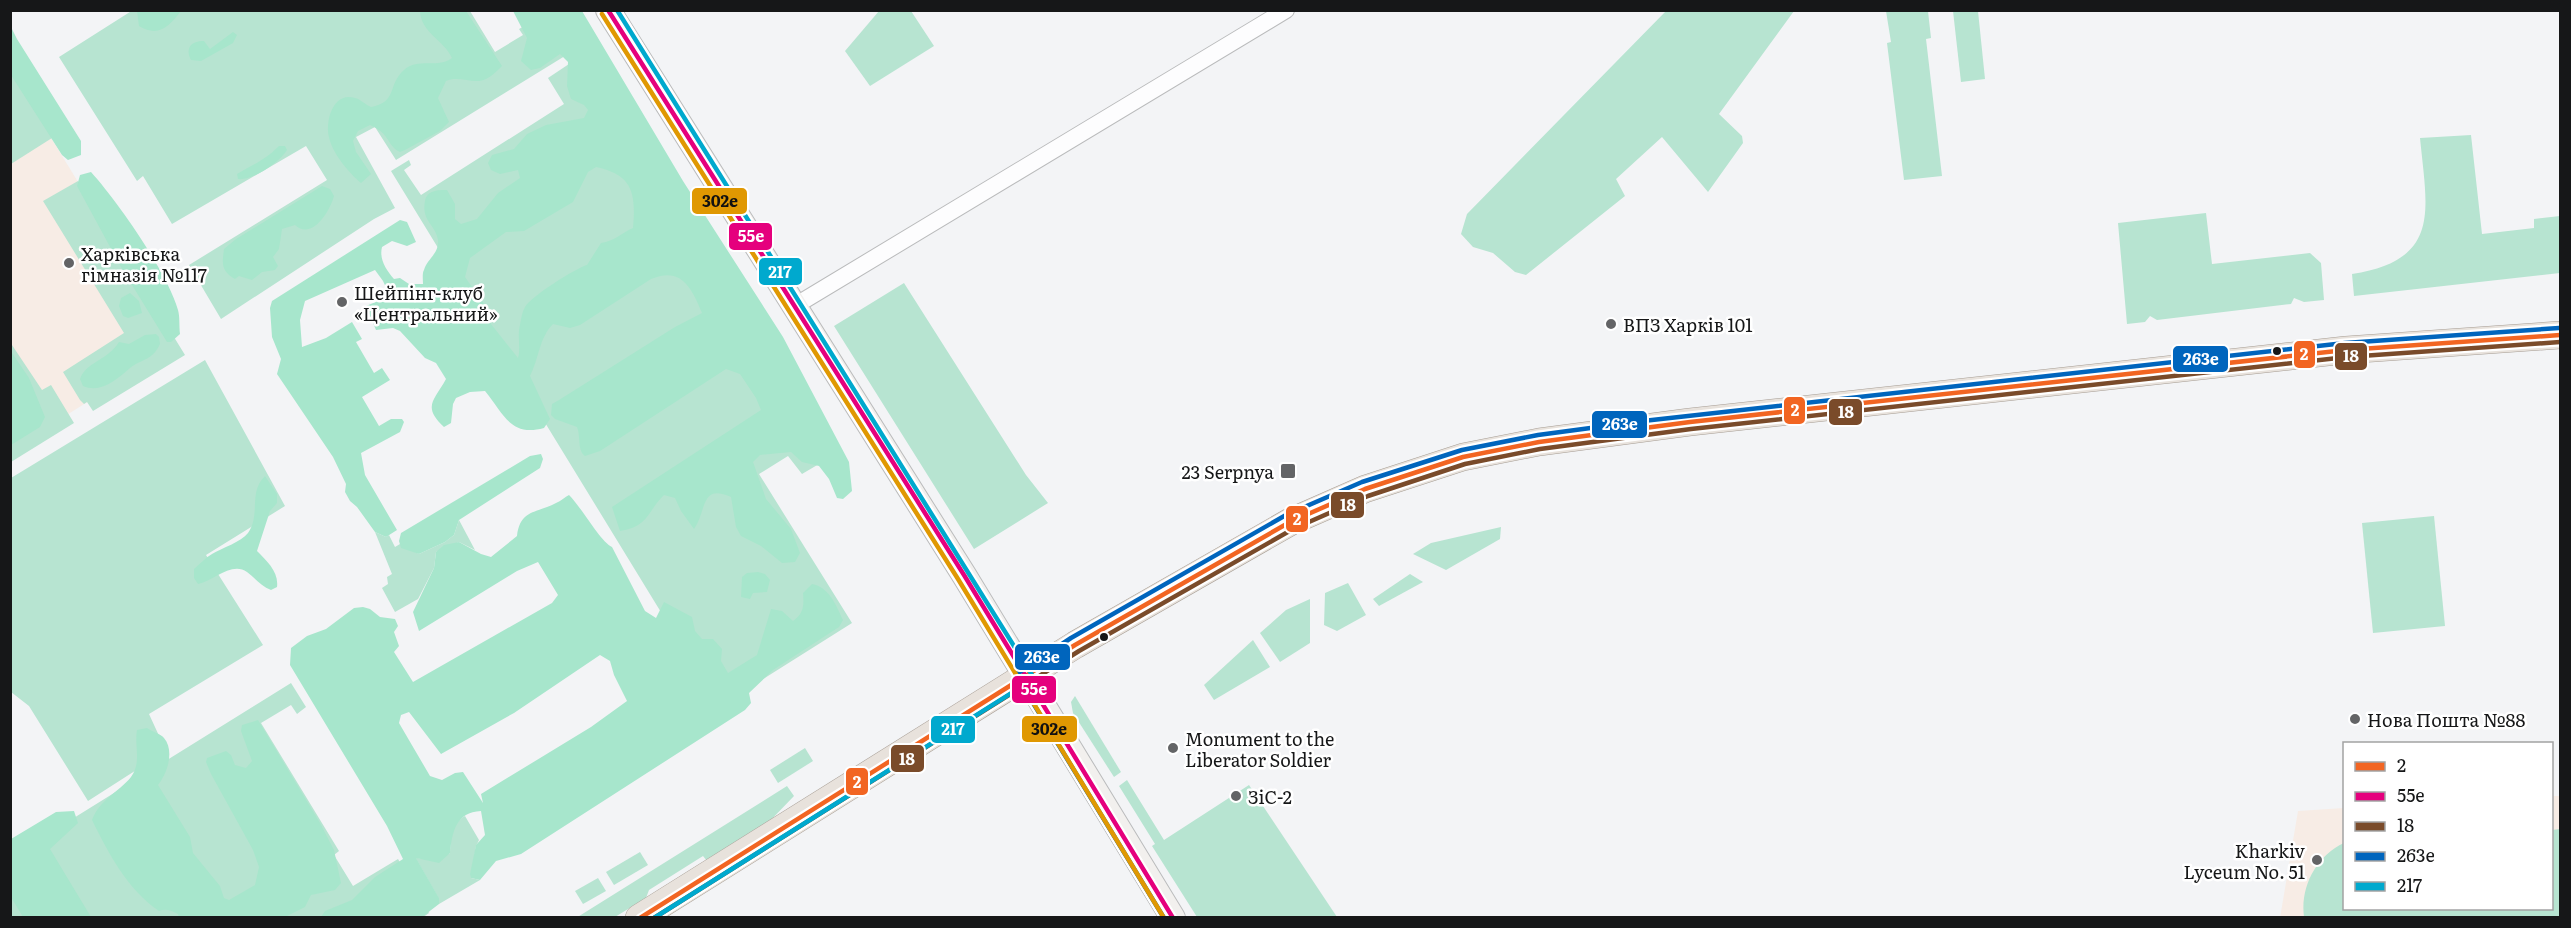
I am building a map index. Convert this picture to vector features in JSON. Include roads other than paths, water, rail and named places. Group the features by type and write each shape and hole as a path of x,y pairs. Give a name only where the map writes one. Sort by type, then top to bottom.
{"main road":[{"path":"639,918 1075,645 1290,522 1365,489 1463,457 1539,442 1690,422 2346,350 2560,335"}],"street":[{"path":"608,10 793,307 964,575 1173,918"},
{"path":"793,307 1286,10"}],"place":[{"name":"Харківська гімназія №117","path":"69,263"},
{"name":"Шейпінг-клуб «Центральний»","path":"342,302"},
{"name":"ВПЗ Харків 101","path":"1611,324"},
{"name":"23 Serpnya","path":"1288,471"},
{"name":"Нова Пошта №88","path":"2355,719"},
{"name":"Monument to the Liberator Soldier","path":"1173,748"},
{"name":"ЗіС-2","path":"1236,796"},
{"name":"Kharkiv Lyceum No. 51","path":"2317,860"}]}
